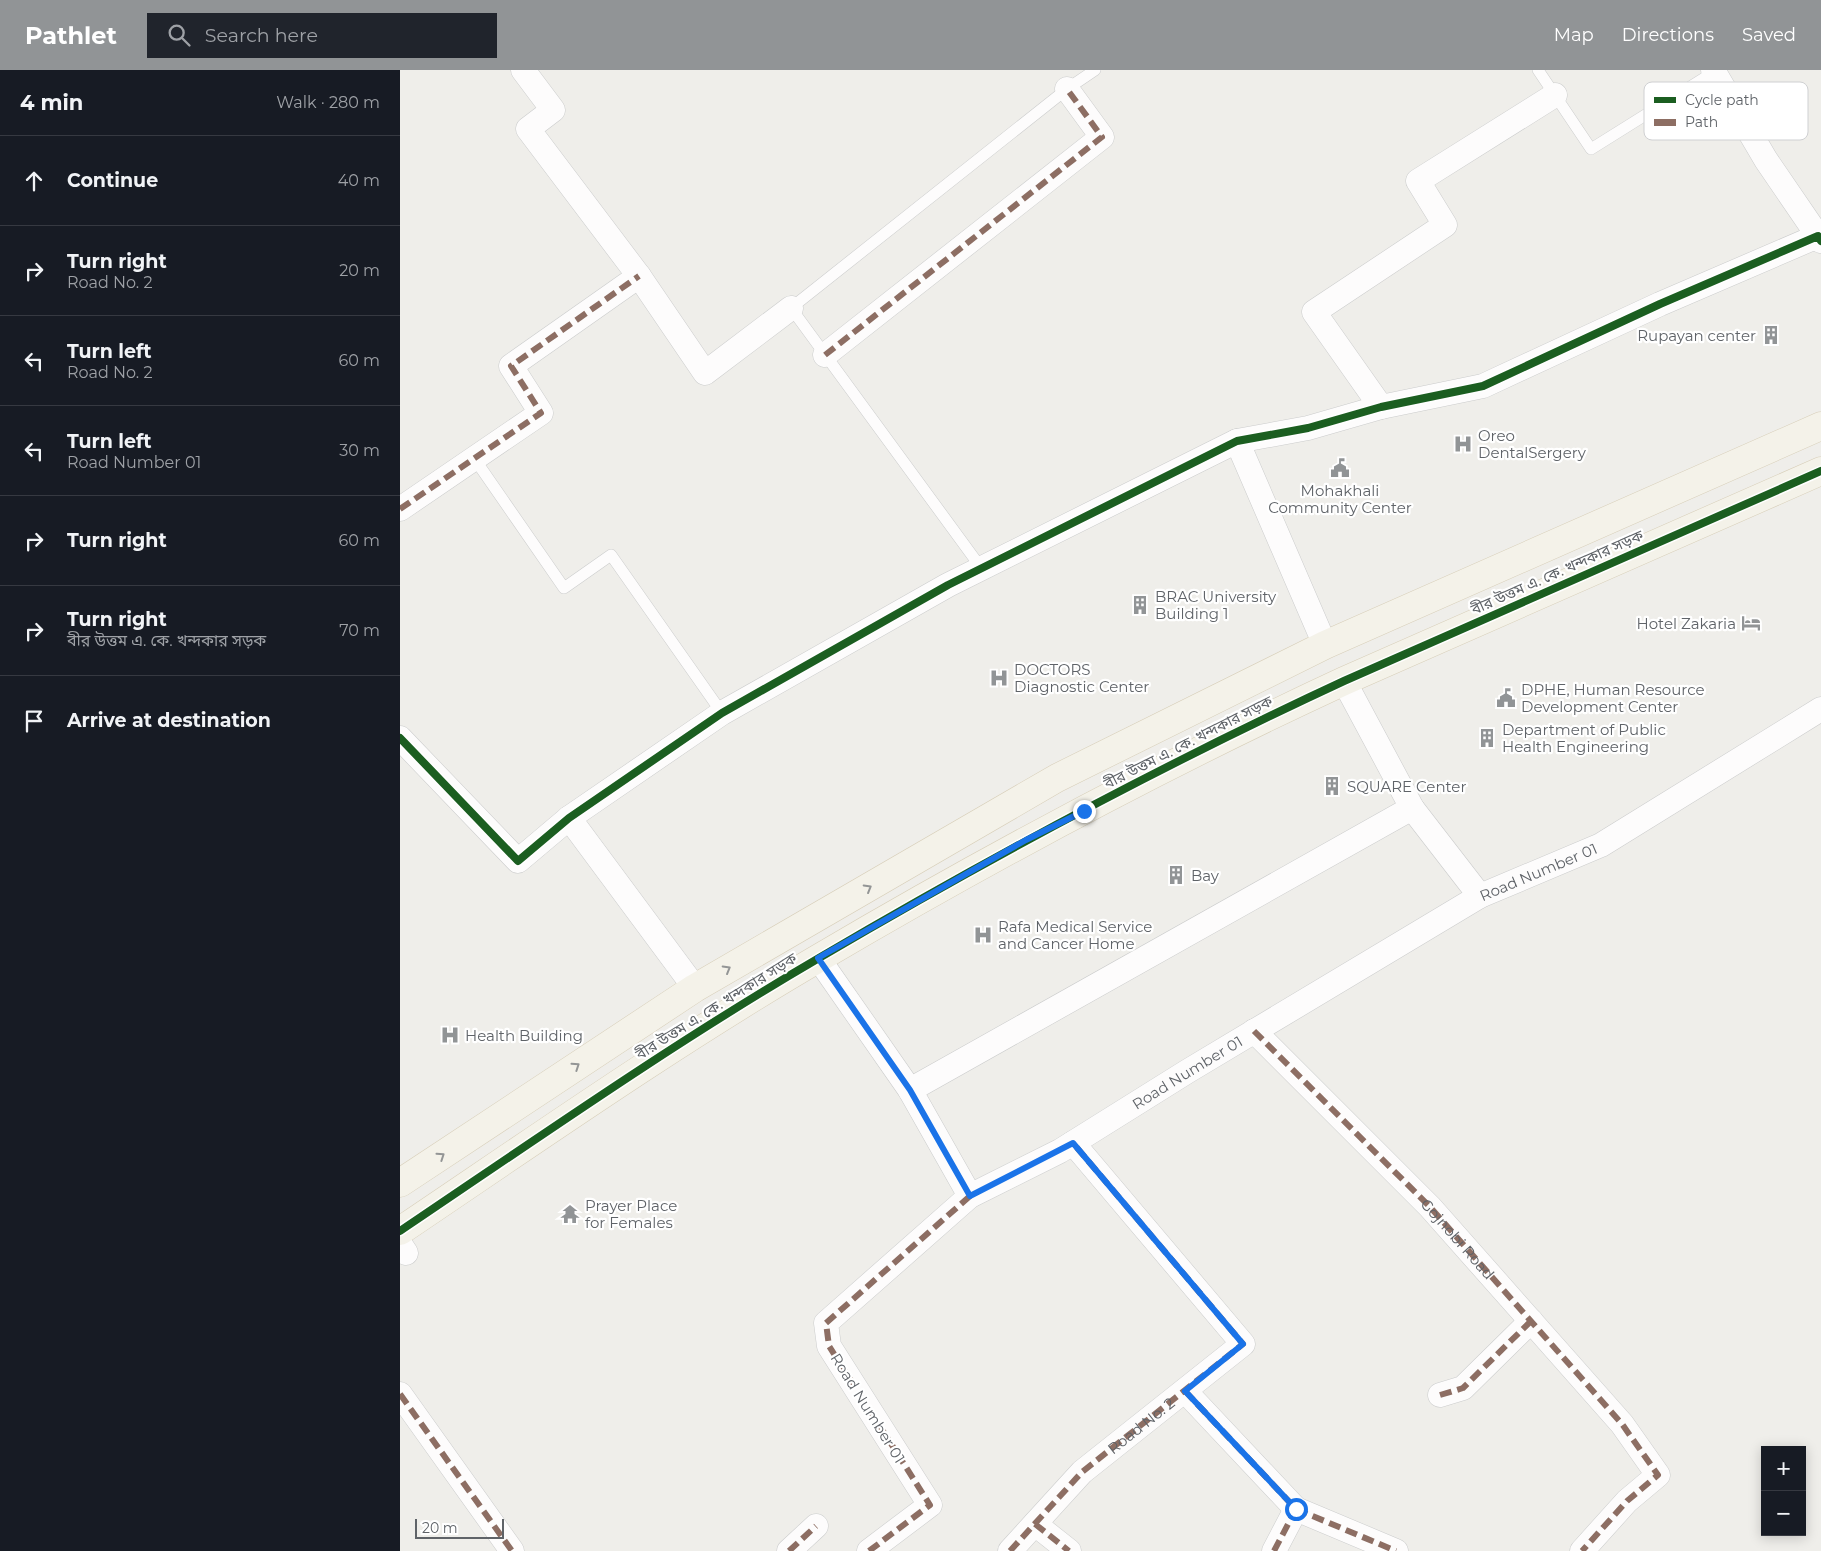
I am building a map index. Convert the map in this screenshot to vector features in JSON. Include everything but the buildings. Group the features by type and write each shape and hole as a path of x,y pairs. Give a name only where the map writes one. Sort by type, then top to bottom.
{"main road":[{"name":"বীর উত্তম এ. কে. খন্দকার সড়ক","path":"400,1183 695,988 1057,778 1326,645 1821,426"},
{"name":"বীর উত্তম এ. কে. খন্দকার সড়ক","path":"402,1243 640,1069 818,958 1026,840 1275,713 1821,471"}],"street":[{"path":"523,70 553,110 528,129 639,276 705,373 791,308"},
{"path":"1713,71 1720,82"},
{"path":"825,355 1102,137 1067,89"},
{"path":"1381,407 1314,312 1445,225 1418,181 1555,94"},
{"path":"400,738 518,861 569,818 722,713 948,585 1237,441 1308,428 1381,407 1483,386 1660,304 1820,237 1754,140"},
{"path":"400,509 541,413 511,366 639,276"},
{"path":"1237,441 1326,645"},
{"path":"1344,681 1412,808 1480,896"},
{"name":"Road Number 01","path":"869,1551 930,1505 829,1346 826,1323 970,1196 1073,1143 1254,1031 1480,896 1600,846 1821,709"},
{"path":"910,1090 1412,808"},
{"path":"569,818 695,988"},
{"path":"818,958 910,1090 970,1196"},
{"name":"Gojnobi Road","path":"1254,1031 1430,1206 1622,1424 1658,1475 1627,1501 1582,1551"},
{"name":"Road No. 2","path":"1010,1551 1082,1472 1243,1344 1073,1143"},
{"path":"1440,1395 1462,1388 1531,1321"},
{"path":"1185,1391 1296,1509 1396,1551"},
{"path":"400,1394 512,1551"},
{"path":"1274,1551 1296,1509"},
{"path":"1035,1524 1069,1551"},
{"path":"789,1551 816,1526"}],"lane":[{"path":"982,569 791,308 1067,89 1095,70"},
{"path":"1538,70 1591,149 1644,115"},
{"path":"1696,82 1713,71"},
{"path":"474,458 564,588 611,555 722,713"}],"marked path":[{"path":"825,355 1102,137 1067,89"},
{"path":"400,509 541,413 511,366 639,276"},
{"path":"1254,1031 1430,1207 1622,1424 1658,1475 1627,1501 1582,1551"},
{"path":"1010,1551 1082,1472 1243,1344 1073,1143"},
{"path":"869,1551 930,1505 829,1346 826,1323 970,1196"},
{"path":"1440,1395 1463,1388 1531,1321"},
{"path":"1185,1391 1296,1509 1396,1551"},
{"path":"400,1394 512,1551"},
{"path":"1274,1551 1296,1509"},
{"path":"1035,1524 1069,1551"},
{"path":"789,1551 816,1526"}],"cycle path":[{"path":"400,738 518,861 569,818 722,713 948,585 1237,441 1308,428 1381,407 1483,386 1660,304 1818,236 1821,241"},
{"path":"400,1231 607,1091 765,990 948,884 1078,813 1210,745 1344,681 1821,471"}],"place":[{"name":"Rupayan center","path":"1771,335"},
{"name":"Oreo DentalSergery","path":"1463,444"},
{"name":"Mohakhali Community Center","path":"1340,468"},
{"name":"BRAC University Building 1","path":"1140,605"},
{"name":"Hotel Zakaria","path":"1751,623"},
{"name":"DOCTORS Diagnostic Center","path":"999,678"},
{"name":"DPHE, Human Resource Development Center","path":"1506,698"},
{"name":"Department of Public Health Engineering","path":"1487,738"},
{"name":"SQUARE Center","path":"1332,786"},
{"name":"Bay","path":"1176,875"},
{"name":"Rafa Medical Service and Cancer Home","path":"983,935"},
{"name":"Health Building","path":"450,1035"},
{"name":"Prayer Place for Females","path":"570,1214"}],"route":[{"path":"1084,811 1026,840 818,958 910,1090 970,1196 1073,1143 1243,1344 1185,1391 1296,1509"}]}
